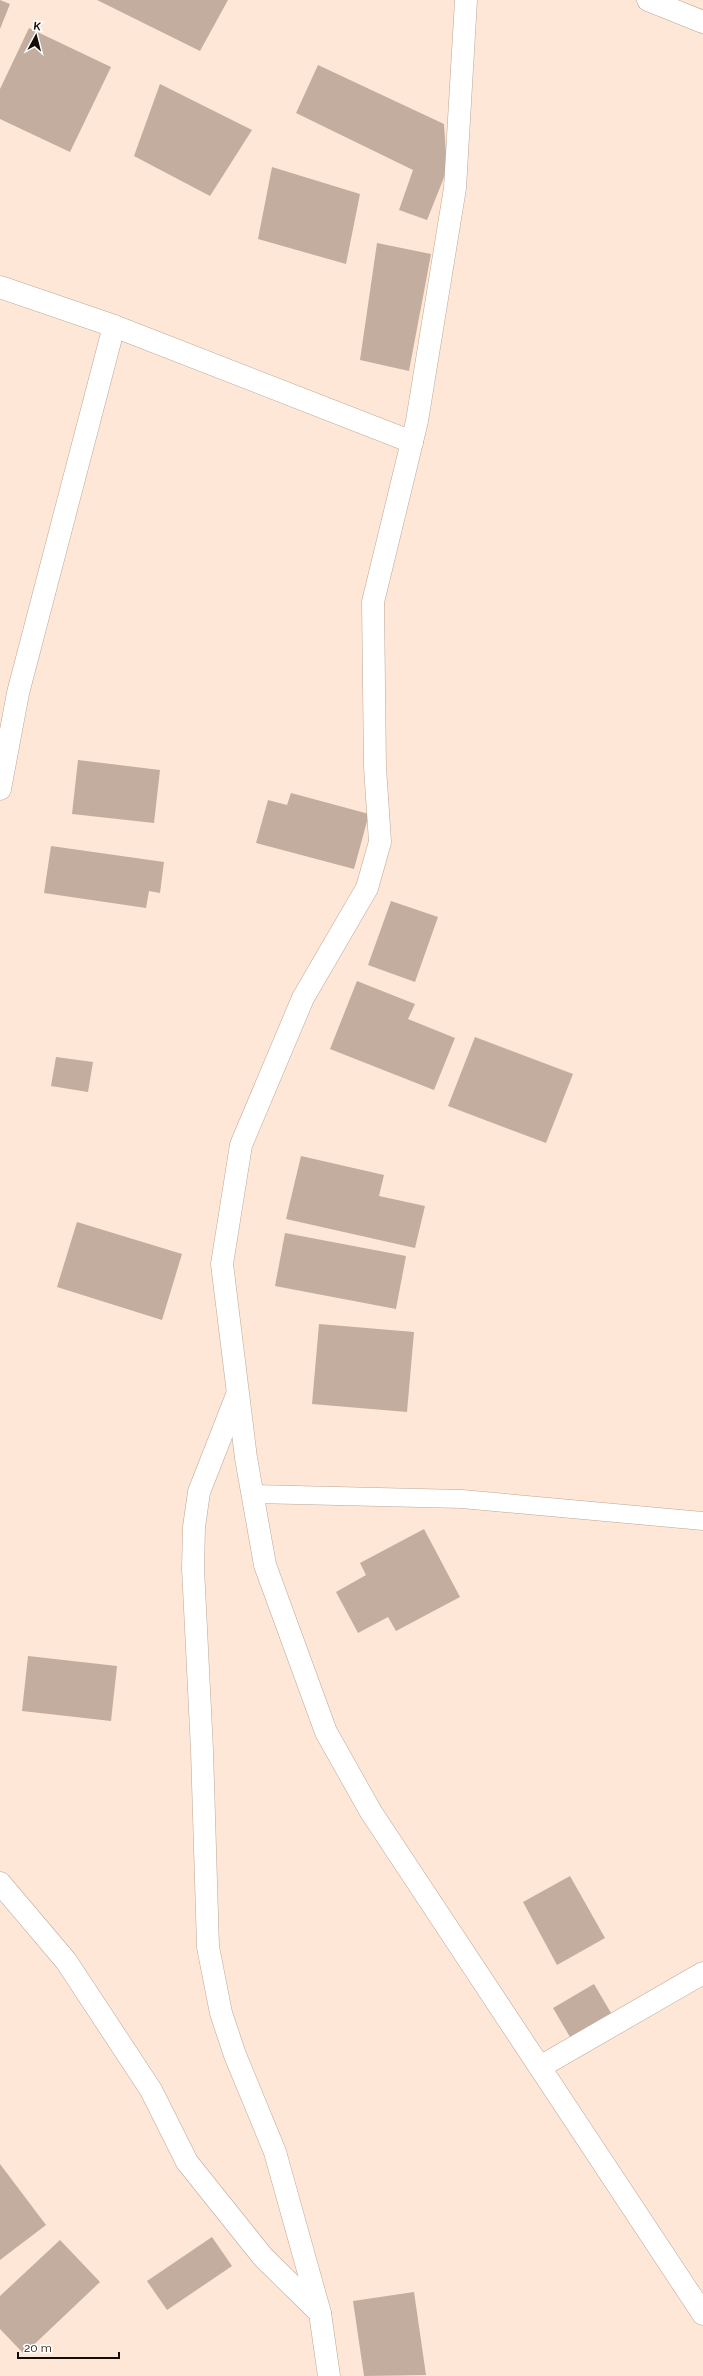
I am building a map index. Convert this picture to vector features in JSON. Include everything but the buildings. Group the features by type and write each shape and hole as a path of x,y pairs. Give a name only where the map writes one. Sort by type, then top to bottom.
{"street":[{"path":"466,0 455,188 412,442 373,602 375,767 380,842 367,888 302,998 241,1145 222,1264 238,1392 265,1565 326,1732 371,1812 703,2314"},
{"path":"648,0 703,22"},
{"path":"0,288 114,326 412,442"},
{"path":"0,790 18,693 114,326"},
{"path":"238,1392 199,1492 194,1527 193,1568 202,1750 208,1947 220,2013 235,2055 275,2152 320,2313 329,2376"},
{"path":"0,1883 66,1961 151,2090 187,2162 262,2257 320,2313"},
{"path":"540,2066 703,1973"}],"lane":[{"path":"253,1494 462,1499 703,1521"}]}
